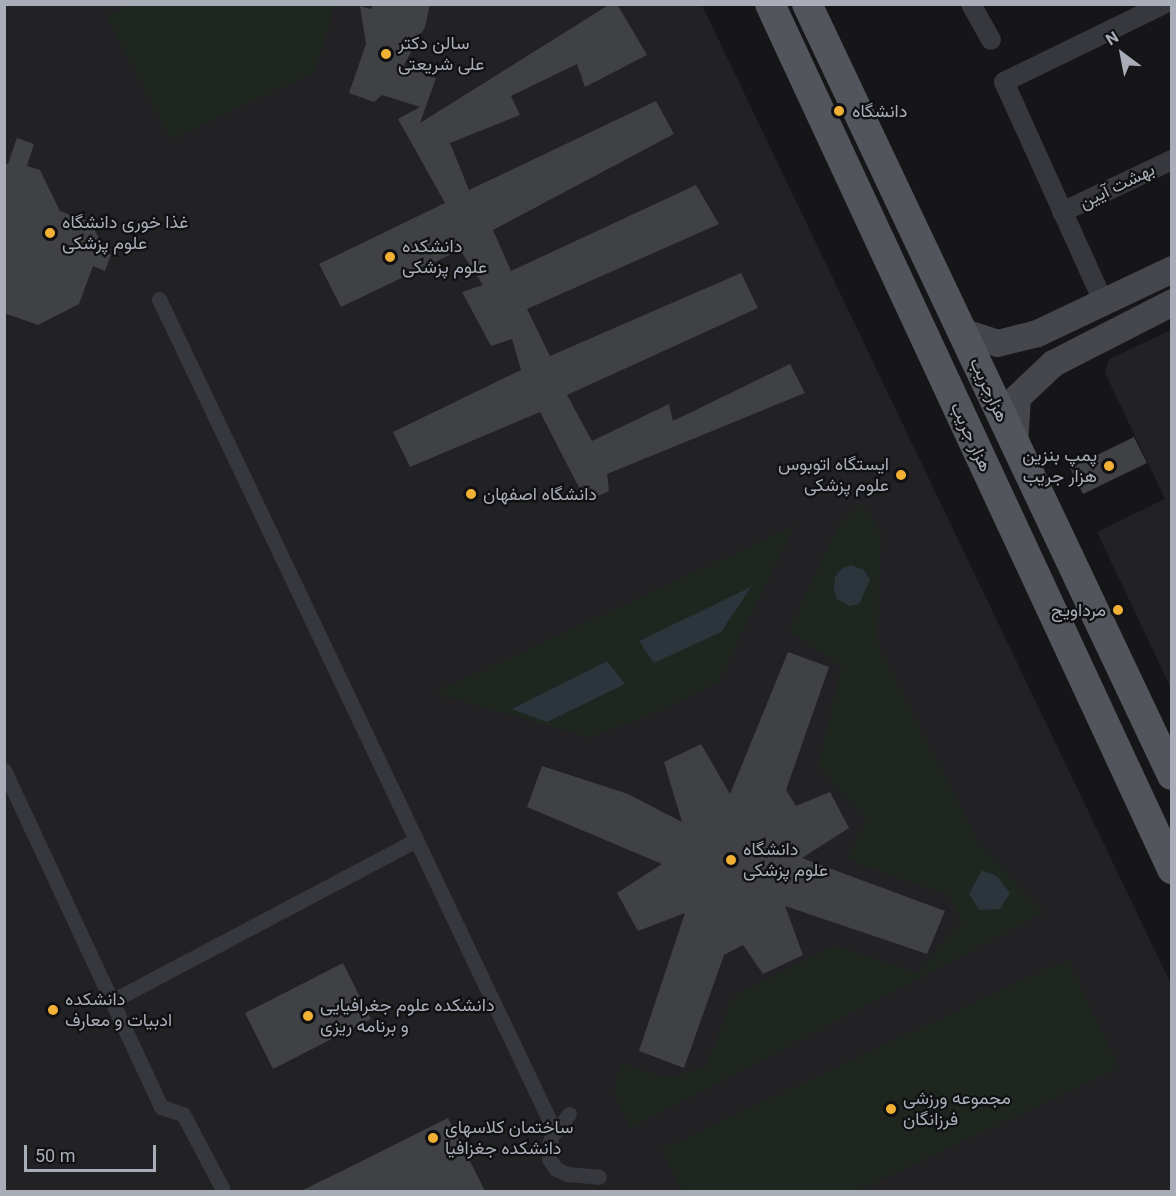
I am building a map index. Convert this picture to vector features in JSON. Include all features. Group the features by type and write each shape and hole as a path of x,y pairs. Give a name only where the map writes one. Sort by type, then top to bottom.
{"main road":[{"name":"هزار جریب","path":"770,4 1172,869"},
{"name":"هزارجریب","path":"807,4 1172,775"},
{"path":"825,42 829,4"},
{"path":"961,332 997,344 1037,333 1172,269"},
{"path":"1014,444 1017,397 1053,363 1172,302"}],"street":[{"path":"971,4 991,40"},
{"path":"1103,301 1004,82 1164,4"},
{"name":"بهشت آیین","path":"1062,212 1172,160"},
{"path":"159,299 555,1132"},
{"path":"4,770 160,1107 183,1114 222,1188 220,1191"},
{"path":"112,1001 416,840"},
{"path":"569,1114 555,1132 548,1149 549,1159 556,1169 575,1176 599,1177"},
{"path":"575,1176 583,1191"}],"shaded area":[{"path":"133,4 335,5 314,72 171,140 107,16"},
{"name":"دانشگاه اصفهان","path":"5,5 702,5 1171,984 1171,1191 5,1192"},
{"path":"1171,330 1171,688 1097,532 1165,499 1105,373 1109,359"},
{"path":"862,503 881,535 877,643 977,840 1044,913 631,1128 614,1093 621,1063 666,1078 707,1067 731,998 835,946 916,973 962,922 948,895 847,859 866,820 818,766 842,666 789,631 839,524"},
{"path":"794,526 719,682 648,716 588,737 434,693"},
{"path":"851,565 864,570 870,580 859,604 849,606 837,599 834,590 835,577 841,569"},
{"path":"751,587 721,632 654,663 639,641"},
{"path":"607,661 625,684 547,722 512,709"},
{"path":"982,870 998,877 1010,893 1000,909 979,910 969,894"},
{"name":"مجموعه ورزشی فرزانگان","path":"1068,959 1119,1068 857,1191 682,1191 662,1149"}],"building":[{"name":"دانشکده علوم پزشکی","path":"373,4 430,4 425,27 404,65 436,78 420,123 610,4 617,4 647,55 585,87 577,64 511,96 520,115 450,143 469,190 656,101 674,134 493,230 511,271 696,185 719,224 527,309 550,356 741,273 758,308 567,395 592,441 669,404 673,421 790,364 805,393 607,474 609,491 586,501 540,412 410,467 393,432 521,370 512,339 491,346 462,292 483,285 460,250 341,307 319,264 445,203 398,119 420,107 382,95 374,102 349,93 366,44 360,6 371,9"},
{"name":"غذا خوری دانشگاه علوم پزشکی","path":"17,138 34,144 27,166 40,170 60,211 91,222 106,253 111,255 105,271 93,266 79,304 38,325 4,313 4,163 8,164"},
{"name":"پمپ بنزین هزار جریب","path":"1134,437 1147,463 1083,494 1070,468"},
{"name":"دانشگاه علوم پزشکی","path":"788,652 829,667 786,790 796,806 830,792 849,828 802,858 945,911 927,954 785,906 803,955 763,974 743,945 724,955 684,1068 639,1051 685,913 638,931 617,893 662,864 527,807 542,766 628,794 682,822 664,762 701,744 730,794"},
{"name":"دانشکده علوم جغرافیایی و برنامه ریزی","path":"343,963 371,1019 273,1069 245,1013"},
{"name":"ساختمان کلاسهای دانشکده جغزافیا","path":"448,1118 485,1191 301,1191 360,1162"}],"place":[{"name":"سالن دکتر علی شریعتی","path":"386,54"},
{"name":"دانشگاه","path":"839,111"},
{"name":"غذا خوری دانشگاه علوم پزشکی","path":"50,233"},
{"name":"دانشکده علوم پزشکی","path":"390,257"},
{"name":"پمپ بنزین هزار جریب","path":"1109,466"},
{"name":"ایستگاه اتوبوس علوم پزشکی","path":"901,475"},
{"name":"دانشگاه اصفهان","path":"471,494"},
{"name":"مرداویج","path":"1118,610"},
{"name":"دانشگاه علوم پزشکی","path":"731,860"},
{"name":"دانشکده ادبیات و معارف","path":"53,1010"},
{"name":"دانشکده علوم جغرافیایی و برنامه ریزی","path":"308,1016"},
{"name":"مجموعه ورزشی فرزانگان","path":"891,1109"},
{"name":"ساختمان کلاسهای دانشکده جغزافیا","path":"433,1138"}]}
